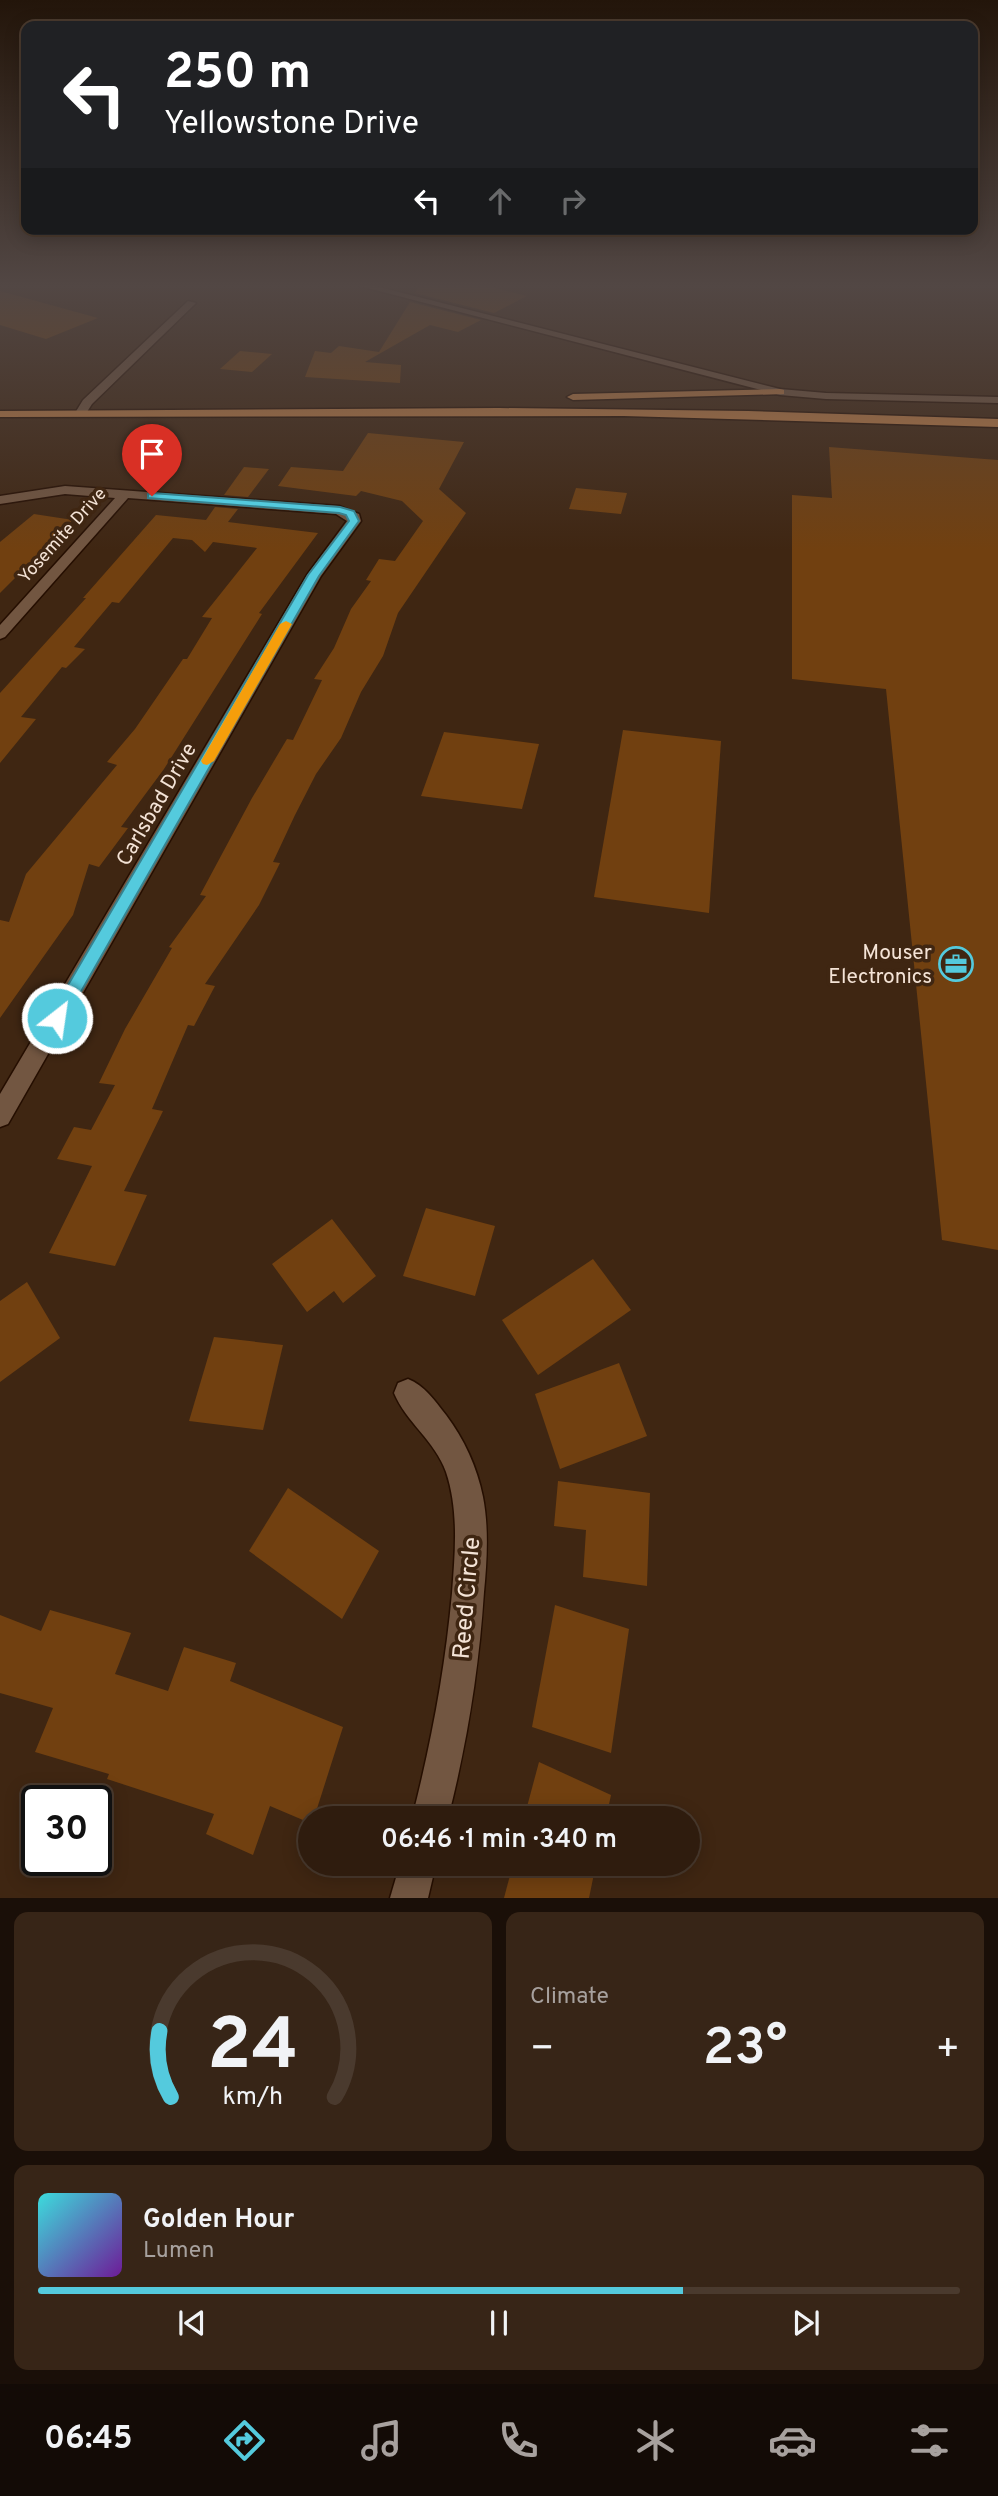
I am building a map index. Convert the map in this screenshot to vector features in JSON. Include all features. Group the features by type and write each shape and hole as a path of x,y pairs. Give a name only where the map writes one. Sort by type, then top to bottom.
{"main road":[{"path":"679,392 702,384 706,379 703,374"},
{"path":"567,397 679,392 780,392"},
{"path":"474,410 525,399"},
{"path":"0,414 474,410 809,414 998,422"}],"street":[{"path":"81,413 87,402 117,374"},
{"path":"708,374 780,392 826,396 998,400"},
{"path":"0,500 65,490 125,494"},
{"name":"Carlsbad Drive","path":"0,1116 314,575 354,521 354,517 340,510 125,494"},
{"name":"Yosemite Drive","path":"0,634 125,494"},
{"name":"Reed Circle","path":"408,1393 441,1430 446,1440 461,1472 473,1523 465,1643 433,1806"},
{"path":"409,1898 415,1876"}],"building":[{"path":"306,374 401,374 400,383 305,377"},
{"path":"368,433 464,442 439,489 466,513 398,613 383,656 361,692 341,738 316,774 295,815 273,862 280,863 259,905 205,984 215,986 194,1026 188,1025 152,1109 163,1111 124,1191 147,1195 115,1266 49,1253 92,1166 57,1159 74,1127 91,1130 115,1085 99,1083 125,1029 172,948 169,947 206,896 200,895 252,798 287,739 293,740 322,680 314,679 334,648 351,609 371,581 366,580 379,559 395,561 423,521 402,501 361,491 356,496 278,486 291,467 343,471"},
{"name":"Mouser Electronics","path":"829,447 998,460 998,1250 942,1240 886,689 792,679 792,495 832,498"},
{"path":"244,467 269,469 248,497 224,495"},
{"path":"576,488 627,493 621,514 569,509"},
{"path":"215,507 238,509 228,522 318,533 259,613 262,614 164,769 121,827 128,828 99,867 89,864 73,915 0,1018 0,920 9,922 26,874 117,765 107,762 135,729 183,659 187,659 212,618 202,617 257,548 213,542 205,552 192,540 173,538 119,603 112,602 74,647 85,649 66,668 62,667 21,717 36,719 0,763 0,693 156,515 206,520"},
{"path":"34,514 73,520 0,593 0,542"},
{"path":"623,730 721,741 709,913 594,897"},
{"path":"444,732 539,744 522,809 421,796"},
{"path":"426,1208 495,1226 475,1296 403,1276"},
{"path":"332,1219 376,1276 343,1303 334,1291 307,1312 272,1264"},
{"path":"593,1259 631,1310 538,1375 502,1320"},
{"path":"27,1282 60,1338 0,1382 0,1301"},
{"path":"214,1337 283,1345 263,1430 189,1421"},
{"path":"619,1363 647,1436 560,1469 535,1394"},
{"path":"558,1481 650,1493 647,1586 583,1577 586,1530 554,1526"},
{"path":"288,1488 379,1551 342,1619 249,1551"},
{"path":"555,1605 629,1629 611,1753 532,1727"},
{"path":"50,1610 131,1633 115,1674 168,1691 184,1647 236,1663 230,1681 343,1727 318,1806 298,1806 298,1818 270,1806 253,1855 206,1834 214,1814 107,1779 109,1774 35,1752 53,1708 0,1693 0,1615 41,1631"},
{"path":"539,1762 611,1795 609,1806 527,1806"},
{"path":"510,1876 594,1876 589,1898 504,1898"}],"slow traffic":[{"path":"207,761 286,624"}],"place":[{"name":"Mouser Electronics","path":"956,964"}],"route":[{"path":"57,1018 314,575 354,521 350,513 340,510 152,496"}]}
